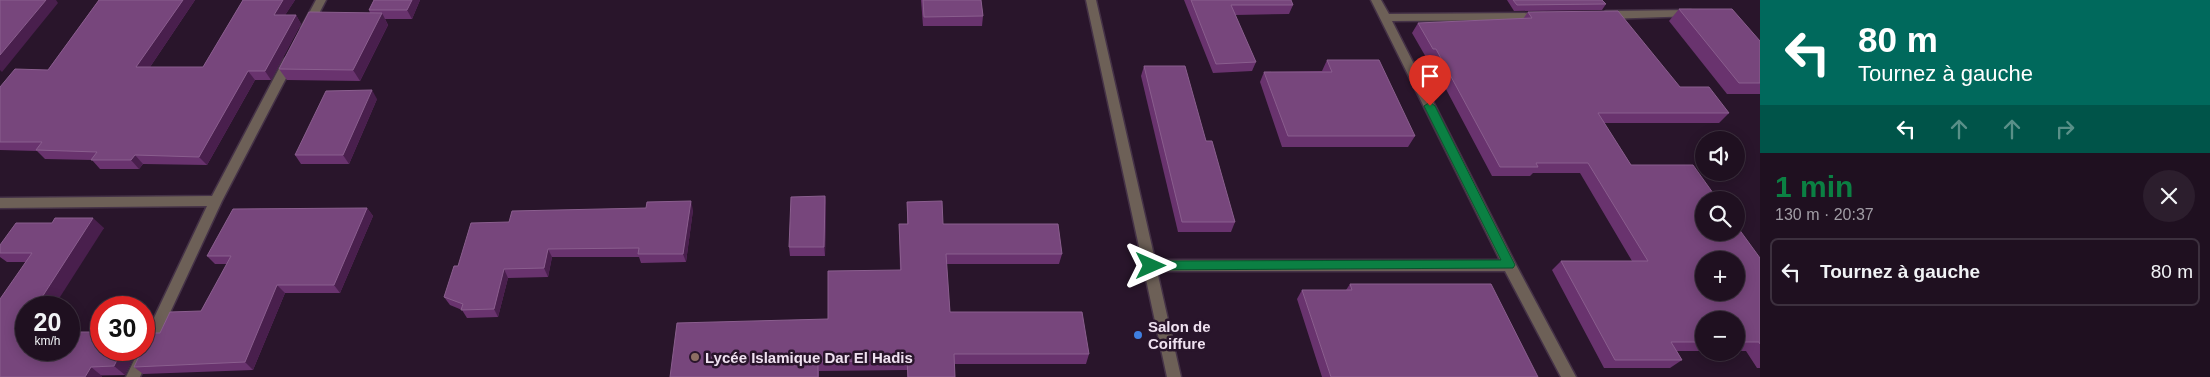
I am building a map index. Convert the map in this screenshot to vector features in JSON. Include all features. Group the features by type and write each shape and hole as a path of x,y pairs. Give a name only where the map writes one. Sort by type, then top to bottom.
{"street":[{"path":"133,377 216,201 320,0"},
{"path":"1091,0 1174,377"},
{"path":"1376,0 1509,265 1569,377"},
{"path":"1594,15 1704,14"},
{"path":"1385,18 1554,16"},
{"path":"0,203 216,201"},
{"path":"1151,266 1509,265"}],"building":[{"path":"0,0 46,0 0,55"},
{"path":"99,0 183,0 136,67 203,67 243,0 283,0 274,15 296,15 265,71 248,71 199,157 135,155 131,160 91,160 97,152 36,150 42,142 0,142 0,87 15,69 48,70"},
{"path":"374,0 412,0 407,10 369,10"},
{"path":"923,0 981,0 983,16 924,17"},
{"path":"1191,0 1291,0 1293,5 1231,5 1256,62 1216,64"},
{"path":"1513,0 1602,0 1606,4 1517,5"},
{"path":"1679,9 1732,9 1760,41 1760,83 1739,83"},
{"path":"1618,11 1680,87 1709,87 1729,113 1598,113 1631,165 1693,165 1695,168 1695,181 1704,181 1712,191 1695,191 1695,241 1745,241 1745,237 1760,258 1760,344 1759,342 1745,342 1745,311 1695,311 1695,342 1671,342 1682,360 1615,360 1561,261 1648,261 1588,163 1536,163 1538,167 1500,167 1436,49 1433,49 1418,23 1532,18 1528,12"},
{"path":"309,12 382,13 353,70 279,69"},
{"path":"1327,60 1379,60 1415,136 1288,136 1264,72 1332,72"},
{"path":"1144,66 1185,66 1206,141 1212,141 1235,222 1182,222"},
{"path":"372,90 343,155 295,155 326,91"},
{"path":"825,196 824,247 789,247 791,197"},
{"path":"691,201 683,254 638,254 639,248 548,249 544,268 504,269 494,309 461,310 463,304 444,297 454,266 458,266 471,223 509,222 512,211 646,208 647,202"},
{"path":"942,201 943,224 1058,224 1062,254 946,254 950,312 1082,312 1089,354 954,354 955,377 908,377 907,360 818,362 818,377 670,377 677,323 828,319 828,271 901,270 899,224 908,224 907,202"},
{"path":"367,208 334,285 277,285 245,362 134,367 137,361 155,361 155,333 160,333 170,312 201,311 231,256 207,256 233,209"},
{"path":"55,218 93,218 43,296 15,296 15,361 80,361 80,332 90,332 90,361 116,361 114,366 91,367 85,377 0,377 0,299 32,253 0,253 0,245 16,223 52,223"},
{"path":"1350,284 1491,284 1538,377 1331,377 1302,290 1352,290"}],"place":[{"name":"Salon de Coiffure","path":"1138,335"},
{"name":"Lycée Islamique Dar El Hadis","path":"695,357"}],"route":[{"path":"1151,266 1509,265 1430,106"}]}
